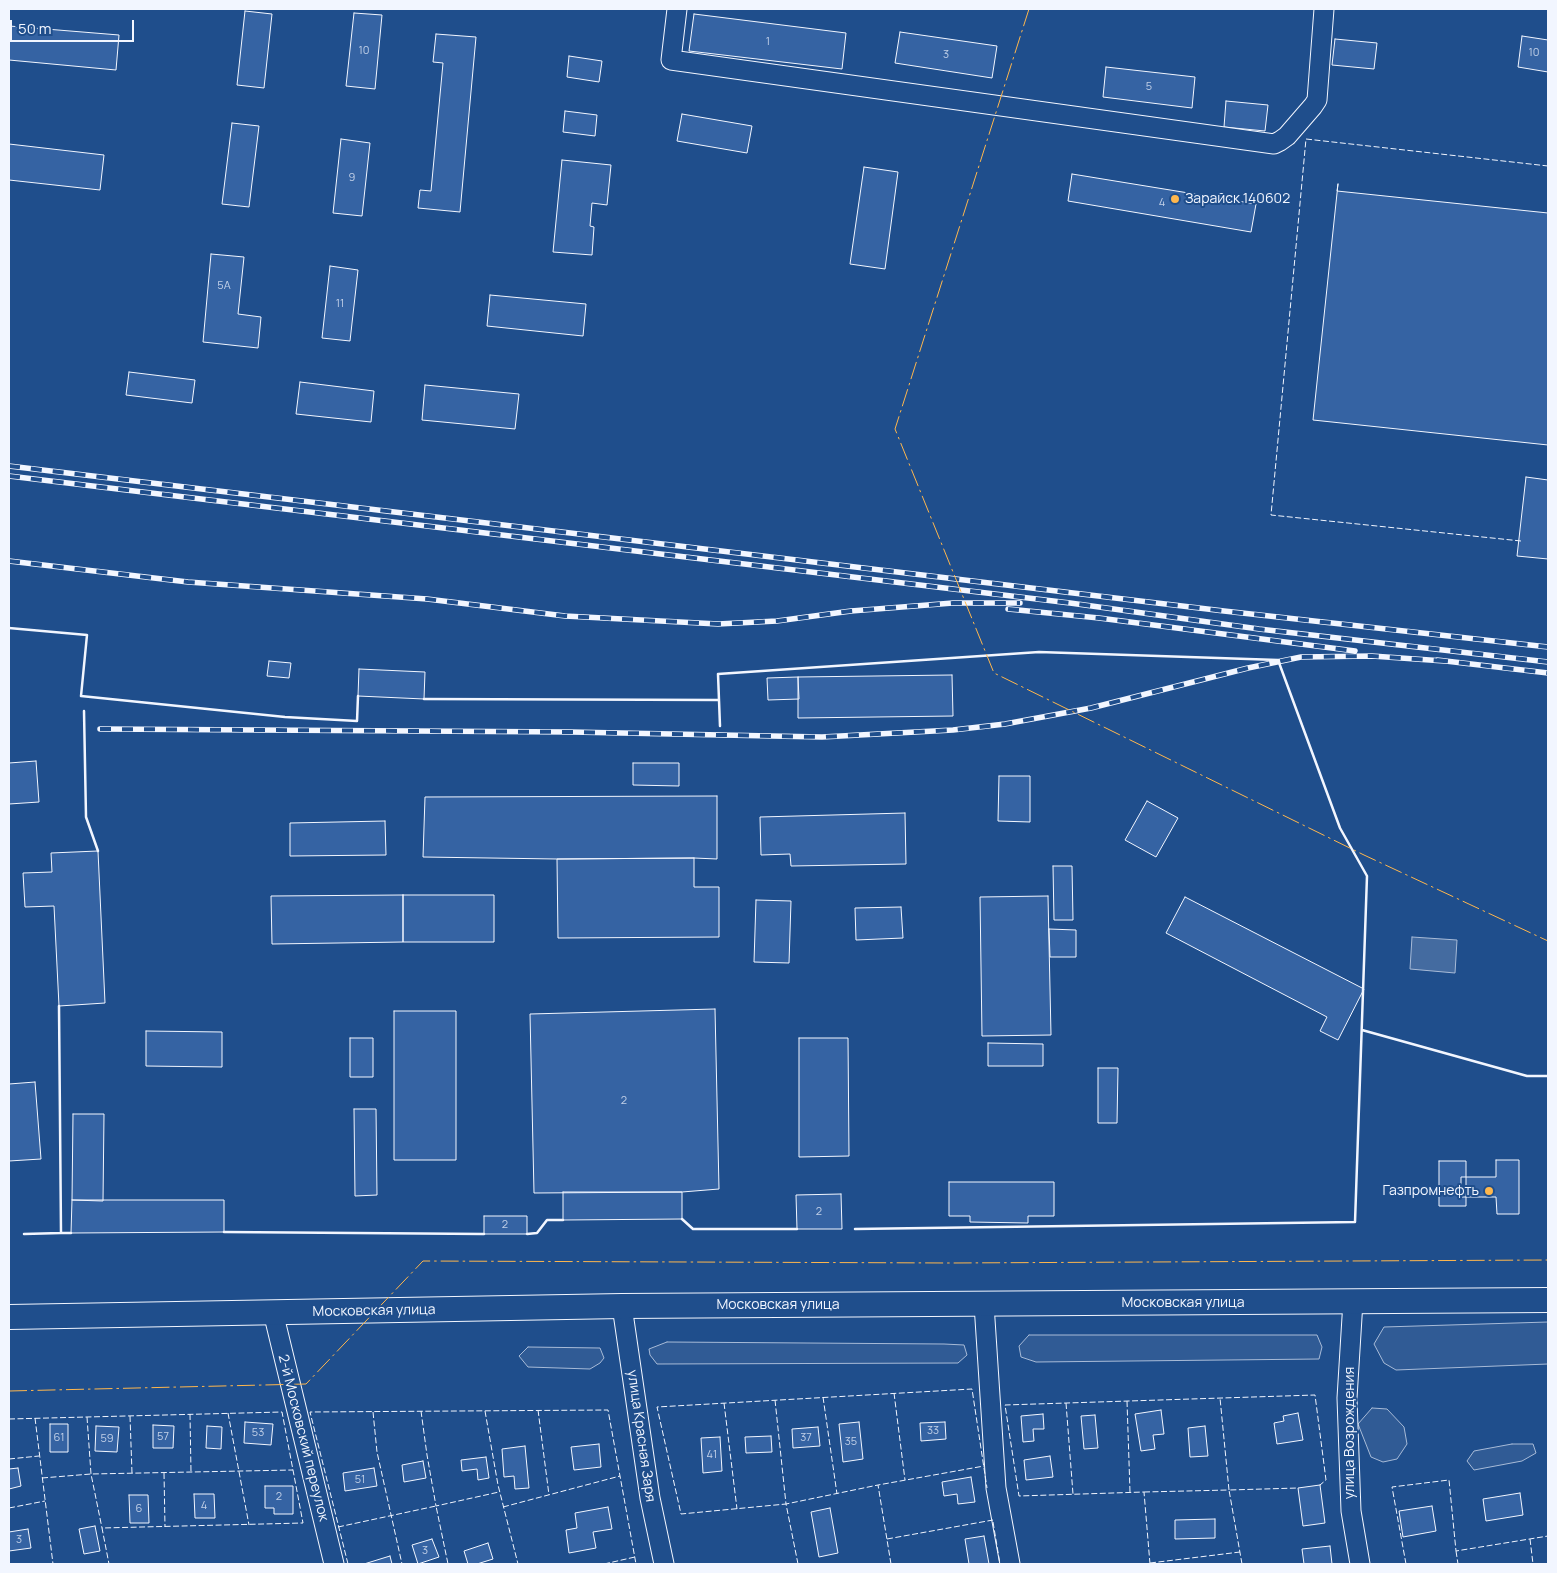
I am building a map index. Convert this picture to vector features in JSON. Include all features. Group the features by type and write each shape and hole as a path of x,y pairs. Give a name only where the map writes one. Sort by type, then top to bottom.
{"main road":[{"name":"Московская улица","path":"9,1317 622,1306 1548,1300"}],"street":[{"path":"677,9 671,60 1274,144 1286,136 1314,106 1324,9"},
{"name":"улица Возрождения","path":"1353,1302 1348,1398 1351,1511 1360,1564"},
{"path":"984,1304 996,1488 1010,1564"},
{"name":"улица Красная Заря","path":"622,1306 650,1498 664,1564"},
{"name":"2-й Московский переулок","path":"273,1312 334,1564"}],"shaded area":[{"path":"1412,937 1457,940 1455,973 1410,969"},
{"path":"1548,1322 1548,1364 1396,1370 1384,1363 1374,1344 1384,1327"},
{"path":"1029,1335 1317,1335 1322,1347 1319,1359 1036,1362 1021,1357 1019,1346"},
{"path":"667,1342 944,1344 964,1345 967,1355 958,1363 657,1364 650,1355 649,1349"},
{"path":"528,1347 600,1348 604,1358 590,1369 528,1367 519,1356"},
{"path":"1372,1408 1387,1409 1404,1427 1407,1444 1397,1459 1383,1462 1371,1457 1358,1424"},
{"path":"1512,1444 1533,1444 1536,1453 1522,1461 1474,1470 1467,1461 1474,1451"}],"building":[{"path":"245,11 272,14 264,88 237,85"},
{"path":"354,13 382,15 375,89 346,86"},
{"path":"694,14 846,33 842,69 689,51"},
{"path":"9,26 119,35 116,70 9,60"},
{"path":"900,32 997,46 992,78 895,63"},
{"path":"436,34 476,37 460,212 418,208 420,190 431,191 443,63 433,62"},
{"path":"1522,36 1548,40 1548,72 1518,67"},
{"path":"1335,39 1377,43 1374,69 1332,65"},
{"path":"569,56 602,61 599,82 567,77"},
{"path":"1106,67 1195,77 1192,108 1103,97"},
{"path":"1226,101 1268,105 1265,131 1224,127"},
{"path":"565,111 597,115 595,136 563,132"},
{"path":"682,114 752,126 747,153 677,141"},
{"path":"232,123 259,126 249,207 222,204"},
{"path":"341,139 370,143 362,216 333,213"},
{"path":"9,144 104,155 100,190 9,180"},
{"path":"562,160 611,165 607,205 592,203 590,226 594,227 592,255 553,252"},
{"path":"864,167 898,172 885,269 850,264"},
{"path":"1072,174 1256,204 1251,232 1068,201"},
{"path":"1337,191 1548,213 1548,445 1313,420"},
{"path":"211,254 244,257 238,314 261,317 258,348 203,342"},
{"path":"330,266 358,270 350,341 322,338"},
{"path":"490,295 586,304 583,336 487,326"},
{"path":"129,372 195,380 192,403 126,395"},
{"path":"300,382 374,391 371,422 296,414"},
{"path":"425,385 519,394 515,429 422,420"},
{"path":"1526,477 1548,480 1548,559 1517,556"},
{"path":"269,661 291,663 289,678 267,676"},
{"path":"359,669 425,672 424,699 358,696"},
{"path":"952,675 953,716 798,718 798,677"},
{"path":"798,677 799,699 768,700 767,678"},
{"path":"36,761 39,802 9,804 9,763"},
{"path":"633,763 679,763 679,786 633,785"},
{"path":"999,776 1030,776 1030,822 998,821"},
{"path":"717,796 717,859 423,857 425,797"},
{"path":"1147,801 1178,818 1156,857 1125,840"},
{"path":"905,813 906,864 791,866 790,854 761,855 760,817"},
{"path":"385,821 386,855 290,856 290,823"},
{"path":"98,851 105,1003 59,1006 54,906 25,907 23,873 52,872 51,853"},
{"path":"694,858 694,887 719,887 719,937 558,938 557,859"},
{"path":"1053,866 1072,866 1073,920 1054,920"},
{"path":"403,895 494,895 494,942 403,942"},
{"path":"403,895 403,942 272,944 271,896"},
{"path":"1048,896 1051,1035 982,1036 980,897"},
{"path":"1185,897 1364,989 1338,1040 1320,1031 1327,1017 1166,933"},
{"path":"756,900 791,901 789,963 754,962"},
{"path":"901,907 903,938 856,940 855,908"},
{"path":"1049,929 1076,930 1076,957 1050,957"},
{"path":"715,1009 719,1189 682,1192 534,1193 530,1014"},
{"path":"394,1011 456,1011 456,1160 394,1160"},
{"path":"146,1031 222,1032 222,1067 146,1066"},
{"path":"350,1038 373,1038 373,1077 350,1077"},
{"path":"799,1038 848,1038 849,1156 799,1157"},
{"path":"988,1043 1043,1044 1043,1066 988,1066"},
{"path":"1098,1068 1118,1068 1117,1123 1098,1123"},
{"path":"35,1082 41,1159 9,1161 9,1084"},
{"path":"354,1109 376,1109 377,1195 355,1196"},
{"path":"73,1114 104,1114 103,1201 72,1200"},
{"path":"1496,1160 1519,1160 1519,1214 1497,1214 1496,1197 1461,1197 1461,1177 1496,1177"},
{"path":"1439,1161 1466,1161 1466,1206 1439,1206"},
{"path":"949,1182 1054,1182 1054,1216 1028,1216 1028,1223 970,1222 970,1216 949,1216"},
{"path":"563,1192 682,1192 682,1219 563,1220"},
{"path":"841,1194 842,1229 797,1229 796,1195"},
{"path":"72,1200 224,1200 224,1232 71,1233"},
{"path":"484,1216 527,1216 527,1234 484,1234"},
{"path":"1161,1410 1164,1434 1153,1435 1155,1449 1141,1451 1135,1414"},
{"path":"1298,1413 1303,1440 1277,1444 1274,1423 1284,1421 1283,1416"},
{"path":"1043,1414 1044,1429 1033,1429 1034,1441 1023,1442 1021,1416"},
{"path":"1095,1415 1098,1448 1084,1449 1081,1416"},
{"path":"245,1422 273,1424 271,1445 244,1443"},
{"path":"859,1422 863,1459 843,1462 839,1424"},
{"path":"945,1422 946,1439 921,1441 920,1423"},
{"path":"50,1424 68,1424 68,1452 50,1452"},
{"path":"153,1425 174,1426 173,1448 153,1448"},
{"path":"96,1426 119,1427 117,1452 95,1451"},
{"path":"207,1426 222,1427 221,1449 206,1448"},
{"path":"1205,1426 1208,1456 1190,1457 1188,1428"},
{"path":"818,1427 820,1446 793,1448 792,1429"},
{"path":"771,1436 772,1452 746,1453 745,1437"},
{"path":"720,1437 722,1471 703,1473 701,1438"},
{"path":"599,1444 601,1467 574,1470 571,1447"},
{"path":"525,1446 529,1488 515,1489 514,1476 504,1477 502,1449"},
{"path":"1050,1456 1053,1477 1026,1480 1024,1460"},
{"path":"486,1457 489,1478 478,1480 477,1469 462,1471 461,1460"},
{"path":"423,1461 426,1478 404,1482 402,1465"},
{"path":"18,1468 21,1486 9,1489 9,1469"},
{"path":"374,1468 377,1486 345,1491 343,1473"},
{"path":"971,1477 975,1502 958,1504 957,1494 944,1496 942,1482"},
{"path":"1320,1485 1325,1523 1303,1526 1298,1488"},
{"path":"265,1486 293,1486 293,1514 274,1514 274,1508 265,1508"},
{"path":"1520,1493 1523,1515 1486,1521 1483,1499"},
{"path":"194,1494 214,1494 215,1518 195,1518"},
{"path":"129,1495 148,1495 149,1523 130,1523"},
{"path":"1432,1506 1436,1531 1403,1537 1399,1511"},
{"path":"608,1507 612,1529 593,1532 596,1548 569,1553 566,1530 577,1528 575,1513"},
{"path":"830,1508 838,1553 819,1557 811,1512"},
{"path":"1215,1519 1215,1538 1175,1539 1175,1520"},
{"path":"95,1526 100,1551 84,1554 79,1529"},
{"path":"28,1529 31,1548 9,1551 9,1532"},
{"path":"984,1536 989,1564 969,1564 965,1539"},
{"path":"432,1539 439,1557 418,1564 412,1545"},
{"path":"488,1543 493,1559 477,1564 468,1564 464,1551"},
{"path":"1330,1546 1332,1564 1304,1564 1302,1549"},
{"path":"390,1556 392,1564 364,1564"}],"railway":[{"path":"9,466 1224,611 1548,647"},
{"path":"9,476 1070,603 1259,629 1548,662"},
{"path":"9,561 188,582 427,599 565,616 718,624 777,621 851,611 953,603 1020,603"},
{"path":"1008,609 1099,618 1355,651"},
{"path":"100,729 571,732 822,737 953,730 1005,724 1091,708 1248,668 1301,657 1372,656 1444,661"},
{"path":"1437,660 1548,673"}],"fence":[{"path":"1521,541 1271,515 1306,139 1548,166"},
{"path":"798,1564 786,1504 681,1514 657,1407 972,1389 987,1488"},
{"path":"894,1393 905,1480"},
{"path":"1150,1564 1144,1492 1019,1496 1005,1405 1315,1395 1326,1480 1320,1485"},
{"path":"823,1397 837,1494"},
{"path":"1144,1492 1229,1490 1220,1398"},
{"path":"775,1400 786,1504 878,1485"},
{"path":"1127,1401 1130,1492"},
{"path":"724,1403 737,1509"},
{"path":"1066,1403 1073,1494"},
{"path":"538,1410 549,1495"},
{"path":"348,1564 310,1412 608,1410 636,1564"},
{"path":"421,1411 436,1506 499,1492"},
{"path":"485,1411 498,1485 518,1564"},
{"path":"9,1419 282,1412 303,1523 102,1528 109,1564"},
{"path":"373,1412 377,1452 402,1564"},
{"path":"228,1413 249,1525"},
{"path":"190,1414 191,1472"},
{"path":"130,1416 132,1473"},
{"path":"87,1417 91,1474 102,1528"},
{"path":"35,1418 53,1564"},
{"path":"9,1459 39,1456"},
{"path":"891,1564 878,1485 984,1466"},
{"path":"42,1478 91,1474 293,1470"},
{"path":"164,1473 165,1527"},
{"path":"503,1507 620,1476"},
{"path":"1406,1564 1392,1487 1449,1480 1456,1551 1548,1536"},
{"path":"1242,1564 1229,1490 1298,1488"},
{"path":"9,1508 45,1501"},
{"path":"338,1527 436,1506 448,1564"},
{"path":"887,1539 993,1520"},
{"path":"993,1522 1000,1564"},
{"path":"1530,1539 1533,1564"},
{"path":"1456,1551 1458,1564"},
{"path":"1150,1563 1240,1552"},
{"path":"604,1564 635,1557"}],"wall":[{"path":"9,628 87,635 81,696 285,717 357,721 358,696"},
{"path":"720,726 718,674 1039,652 1278,660 1340,828 1367,876 1355,1222 855,1229"},
{"path":"424,699 719,700"},
{"path":"84,711 86,817 98,851"},
{"path":"59,1006 61,1233 71,1233"},
{"path":"1362,1030 1527,1076 1548,1076"},
{"path":"682,1219 693,1229 797,1229"},
{"path":"527,1234 537,1233 547,1220 563,1220"},
{"path":"224,1232 484,1234"},
{"path":"24,1234 61,1233"}],"power":[{"path":"1029,9 895,429 994,673 1364,855 1548,941"},
{"path":"9,1391 306,1384 423,1261 951,1263 1548,1260"}],"place":[{"name":"Зарайск 140602","path":"1175,199"},
{"name":"Газпромнефть","path":"1489,1191"}]}
